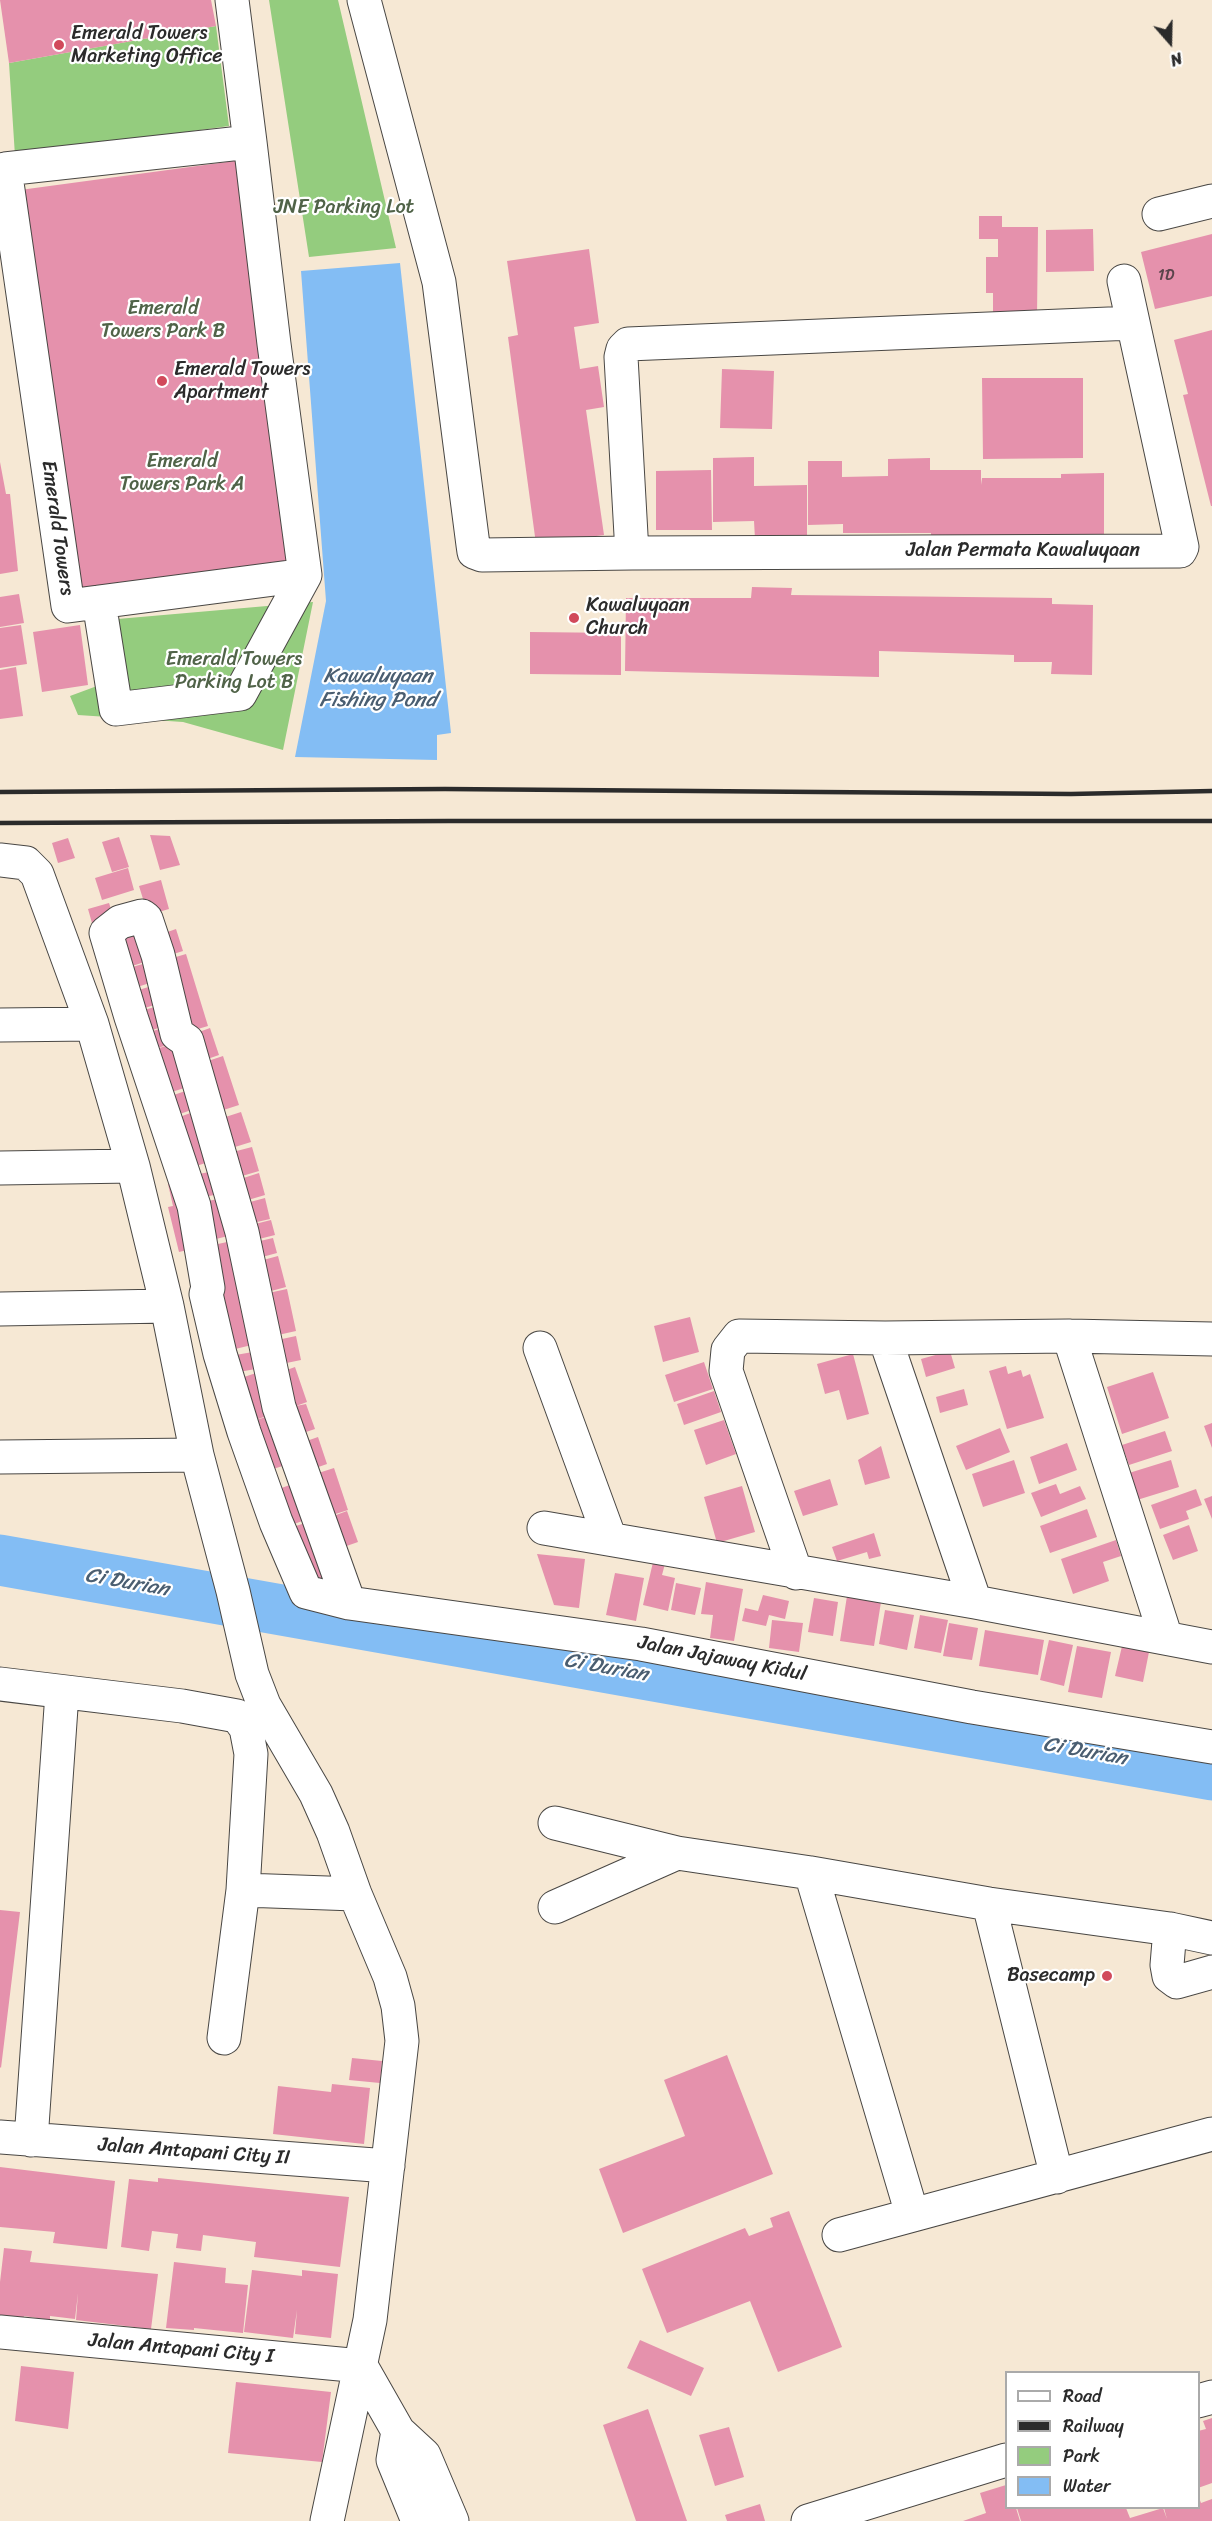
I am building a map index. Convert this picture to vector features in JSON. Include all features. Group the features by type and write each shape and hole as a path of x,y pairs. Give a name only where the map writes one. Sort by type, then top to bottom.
{"street":[{"path":"99,602 116,709 240,694 305,575 232,0"},
{"name":"Jalan Permata Kawaluyaan","path":"364,0 439,282 473,546 474,552 482,555 1180,551 1182,547 1124,281"},
{"name":"Emerald Towers","path":"250,142 5,169 69,606 305,575"},
{"path":"1159,214 1212,201"},
{"path":"632,553 621,357 623,349 628,345 1133,323"},
{"path":"0,860 26,863 37,874 92,1024 133,1166 167,1306 197,1455 252,1674 264,1706 316,1794 333,1832 355,1894 390,1977 398,2006 402,2041 370,2320 327,2521"},
{"name":"Jalan Jajaway Kidul","path":"349,1603 279,1407 255,1289 228,1177 209,1121 187,1041 177,1035 158,955 146,919 142,916 120,922 106,933 131,1017 194,1206 208,1288 206,1294 220,1354 244,1432 276,1522 306,1592 349,1603 641,1644 972,1707 1212,1747"},
{"path":"0,1025 92,1024"},
{"path":"0,1168 133,1166"},
{"path":"0,1309 167,1306"},
{"path":"795,1573 726,1371 728,1350 739,1336 885,1338 1069,1336 1212,1339"},
{"path":"1069,1336 1166,1638"},
{"path":"885,1338 975,1602"},
{"path":"540,1348 610,1539"},
{"path":"0,1456 197,1455"},
{"path":"544,1528 795,1573 975,1602 1212,1647"},
{"path":"0,1684 182,1706 237,1716 246,1728 251,1754 243,1890 224,2038"},
{"path":"15,2139 62,1693"},
{"path":"555,1822 677,1853 812,1873 989,1904 1170,1929 1212,1938"},
{"path":"555,1907 677,1853"},
{"path":"812,1873 912,2214"},
{"path":"243,1890 355,1894"},
{"path":"989,1904 1057,2176"},
{"path":"1170,1929 1167,1965 1170,1976 1177,1982 1212,1972"},
{"path":"839,2235 1212,2134"},
{"name":"Jalan Antapani City II","path":"15,2139 388,2166"},
{"name":"Jalan Antapani City I","path":"0,2332 361,2366"},
{"path":"361,2366 398,2431 424,2455 452,2521"},
{"path":"398,2431 393,2460 418,2521"},
{"path":"808,2521 1005,2460"}],"green space":[{"name":"JNE Parking Lot","path":"269,0 338,0 396,248 309,257"},
{"path":"216,26 229,126 15,156 9,63"},
{"name":"Emerald Towers Parking Lot B","path":"313,602 283,750 183,722 78,715 70,696 116,679 106,620"}],"water":[{"name":"Kawaluyaan Fishing Pond","path":"400,263 451,733 437,735 437,760 295,757 326,601 301,271"}],"building":[{"name":"Emerald Towers Marketing Office","path":"0,0 211,0 216,26 9,63"},
{"name":"Emerald Towers Apartment","path":"249,159 304,572 74,603 20,190"},
{"path":"979,216 1002,216 1002,227 1038,227 1037,317 993,317 993,293 986,293 986,257 998,257 998,239 979,239"},
{"path":"1093,229 1094,271 1046,272 1046,230"},
{"path":"1212,234 1212,296 1155,309 1141,252"},
{"path":"589,249 599,323 574,327 580,369 598,366 604,407 586,410 604,535 536,544 508,337 518,335 507,261"},
{"path":"1212,330 1211,506 1183,395 1188,394 1174,340"},
{"path":"722,369 774,371 772,429 720,428"},
{"path":"982,378 1083,378 1083,458 983,459"},
{"path":"754,457 754,486 807,485 807,539 755,539 754,521 713,522 713,458"},
{"path":"930,458 930,470 981,470 981,485 982,478 1061,478 1061,474 1104,473 1104,534 1061,534 1061,537 931,537 931,533 843,533 843,524 808,525 808,461 842,461 842,477 888,476 888,459"},
{"path":"0,462 6,494 10,494 18,571 0,574"},
{"path":"711,470 712,530 656,530 656,471"},
{"path":"752,587 792,588 791,595 1052,598 1052,604 1093,605 1092,675 1051,674 1052,662 1014,662 1014,655 879,651 879,677 625,671 626,598 751,598"},
{"path":"19,594 24,623 0,627 0,597"},
{"path":"21,625 27,664 0,668 0,628"},
{"path":"80,625 88,685 42,692 33,632"},
{"path":"530,632 621,633 621,675 530,674"},
{"path":"16,667 23,716 0,719 0,670"},
{"path":"150,835 170,836 180,865 160,870"},
{"path":"119,837 129,867 112,872 102,842"},
{"path":"68,838 75,858 58,863 52,843"},
{"path":"128,868 134,890 102,900 95,878"},
{"path":"161,880 169,909 148,915 139,886"},
{"path":"109,903 116,924 94,930 88,909"},
{"path":"142,921 154,959 129,967 117,929"},
{"path":"176,929 183,951 167,956 159,935"},
{"path":"186,954 208,1026 181,1034 159,962"},
{"path":"153,961 159,980 128,990 122,970"},
{"path":"158,984 164,1002 132,1012 126,994"},
{"path":"165,1004 171,1024 143,1033 137,1012"},
{"path":"173,1025 177,1042 151,1050 146,1033"},
{"path":"210,1028 219,1055 196,1063 188,1036"},
{"path":"183,1041 194,1085 162,1095 149,1051"},
{"path":"223,1056 239,1105 211,1114 196,1065"},
{"path":"194,1088 200,1107 171,1117 165,1098"},
{"path":"199,1110 218,1159 190,1168 171,1120"},
{"path":"241,1112 251,1142 222,1151 213,1121"},
{"path":"252,1147 259,1171 232,1179 225,1154"},
{"path":"224,1169 229,1192 199,1198 194,1175"},
{"path":"259,1173 265,1195 238,1203 231,1182"},
{"path":"184,1180 200,1247 179,1252 168,1207 173,1206 168,1184"},
{"path":"231,1196 240,1233 204,1242 195,1204"},
{"path":"265,1198 270,1219 244,1225 239,1205"},
{"path":"271,1220 275,1235 247,1242 243,1227"},
{"path":"273,1238 277,1253 251,1260 247,1244"},
{"path":"241,1239 264,1342 227,1351 204,1247"},
{"path":"278,1256 286,1287 260,1294 252,1263"},
{"path":"287,1289 296,1331 269,1337 259,1295"},
{"path":"690,1317 699,1352 663,1362 654,1326"},
{"path":"296,1336 301,1360 272,1366 268,1342"},
{"path":"264,1350 267,1367 233,1373 230,1356"},
{"path":"950,1351 955,1368 926,1377 921,1359"},
{"path":"853,1354 869,1414 847,1420 839,1390 825,1394 817,1364"},
{"path":"704,1362 713,1389 674,1402 665,1375"},
{"path":"1006,1366 1008,1374 1021,1370 1023,1377 1030,1374 1044,1418 1007,1429 989,1371"},
{"path":"295,1367 307,1402 296,1406 306,1404 315,1429 291,1437 273,1375"},
{"path":"265,1370 279,1412 246,1423 232,1381"},
{"path":"1153,1372 1169,1418 1122,1434 1107,1387"},
{"path":"964,1389 968,1405 940,1413 936,1397"},
{"path":"714,1391 721,1412 684,1425 677,1404"},
{"path":"278,1413 295,1462 264,1472 247,1423"},
{"path":"724,1420 736,1454 706,1465 694,1430"},
{"path":"1212,1423 1212,1448 1204,1426"},
{"path":"1000,1428 1010,1452 966,1470 956,1446"},
{"path":"1165,1431 1172,1451 1129,1465 1122,1445"},
{"path":"318,1437 327,1464 304,1472 295,1445"},
{"path":"1067,1443 1077,1470 1039,1484 1030,1457"},
{"path":"881,1446 890,1478 865,1485 858,1460"},
{"path":"1014,1460 1025,1493 983,1507 972,1474"},
{"path":"1171,1460 1179,1487 1137,1500 1129,1473"},
{"path":"334,1468 348,1510 320,1519 306,1477"},
{"path":"830,1479 838,1505 803,1516 794,1491"},
{"path":"301,1481 313,1517 286,1527 273,1491"},
{"path":"1056,1484 1060,1494 1080,1486 1086,1499 1041,1517 1031,1493"},
{"path":"742,1486 755,1532 717,1543 704,1497"},
{"path":"1196,1489 1202,1505 1186,1511 1189,1519 1160,1529 1151,1505"},
{"path":"1212,1496 1212,1519 1204,1499"},
{"path":"1087,1509 1097,1537 1050,1553 1040,1526"},
{"path":"347,1511 358,1542 338,1549 328,1518"},
{"path":"314,1520 333,1584 319,1588 290,1528"},
{"path":"1189,1525 1198,1551 1173,1560 1163,1535"},
{"path":"874,1533 881,1556 869,1559 867,1552 837,1561 832,1547"},
{"path":"1116,1540 1121,1556 1103,1562 1109,1581 1073,1594 1061,1559"},
{"path":"537,1554 585,1559 579,1608 554,1605"},
{"path":"654,1558 666,1560 662,1575 675,1578 668,1611 643,1605"},
{"path":"615,1573 644,1578 636,1621 606,1615"},
{"path":"706,1582 743,1589 734,1641 710,1638 713,1615 701,1614"},
{"path":"676,1583 701,1588 695,1615 671,1610"},
{"path":"763,1595 789,1601 785,1619 769,1615 766,1626 742,1621 745,1608 758,1611"},
{"path":"847,1596 881,1602 874,1646 840,1641"},
{"path":"814,1598 838,1602 833,1636 808,1632"},
{"path":"885,1610 914,1615 907,1650 879,1644"},
{"path":"920,1615 948,1620 941,1653 914,1648"},
{"path":"772,1620 803,1623 799,1652 769,1648"},
{"path":"949,1623 978,1628 972,1660 943,1656"},
{"path":"985,1630 1044,1640 1038,1675 979,1666"},
{"path":"1049,1640 1073,1645 1064,1686 1040,1680"},
{"path":"1123,1642 1150,1647 1143,1682 1115,1676"},
{"path":"1077,1646 1111,1652 1102,1698 1068,1692"},
{"path":"0,1910 20,1912 1,2068 0,2067"},
{"path":"727,2055 773,2174 623,2233 599,2169 685,2136 664,2080"},
{"path":"352,2058 382,2061 380,2083 349,2080"},
{"path":"332,2084 370,2088 364,2144 273,2134 278,2086 331,2092"},
{"path":"0,2167 115,2181 107,2249 53,2243 55,2232 0,2227"},
{"path":"158,2178 349,2197 340,2267 254,2257 256,2242 203,2235 201,2251 176,2248 178,2234 152,2231 149,2251 121,2247 129,2179 158,2182"},
{"path":"789,2211 842,2347 778,2372 750,2301 667,2333 642,2269 745,2228 749,2236 773,2227 770,2218"},
{"path":"4,2248 32,2251 30,2262 158,2274 151,2329 76,2320 78,2293 75,2319 50,2316 50,2320 24,2316 23,2323 0,2321 0,2282"},
{"path":"174,2262 226,2268 225,2283 248,2285 243,2333 194,2328 194,2330 166,2328"},
{"path":"252,2270 302,2276 302,2270 338,2274 331,2338 295,2334 297,2310 293,2338 244,2332"},
{"path":"640,2340 704,2368 691,2396 627,2368"},
{"path":"21,2366 74,2372 68,2429 15,2421"},
{"path":"236,2382 331,2392 322,2462 228,2453"},
{"path":"648,2409 687,2521 636,2521 603,2425"},
{"path":"1212,2418 1212,2483 1200,2487 1200,2430 1206,2429 1203,2421"},
{"path":"729,2427 744,2477 715,2486 699,2435"},
{"path":"1005,2485 1005,2509 1016,2509 1020,2521 963,2521 986,2513 980,2493"},
{"path":"1212,2499 1212,2521 1021,2521 1017,2509 1126,2509 1130,2518 1163,2509 1167,2519 1164,2509 1200,2509 1200,2500 1201,2503"},
{"path":"760,2504 765,2521 727,2521 725,2515"}],"waterway":[{"name":"Ci Durian","path":"0,1560 1212,1775"}],"railway":[{"path":"0,792 445,789 1071,794 1212,791"},
{"path":"0,823 1212,821"}],"place":[{"name":"Emerald Towers Marketing Office","path":"59,45"},
{"name":"Emerald Towers Apartment","path":"162,381"},
{"name":"Kawaluyaan Church","path":"574,618"},
{"name":"Basecamp","path":"1107,1976"}],"park label":[{"name":"Emerald Towers Park B","path":"163,320"},
{"name":"Emerald Towers Park A","path":"182,474"}]}
